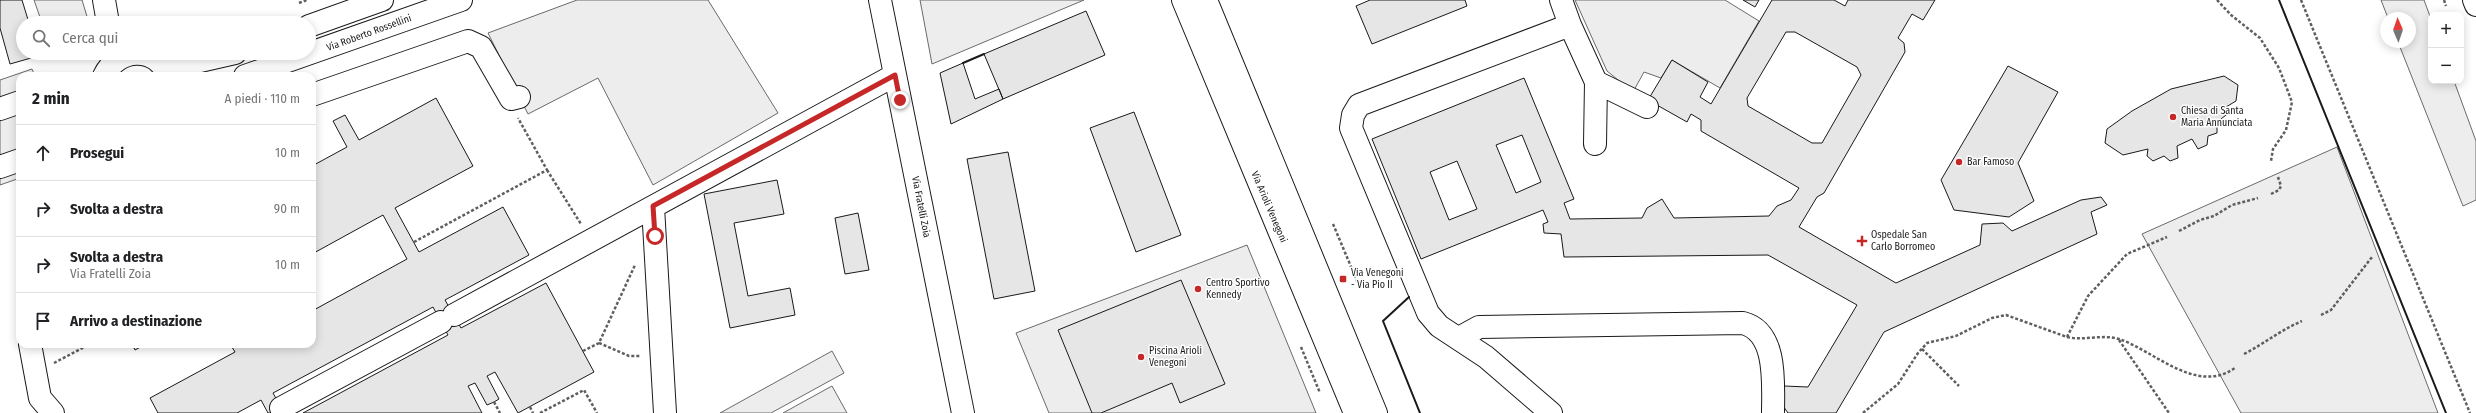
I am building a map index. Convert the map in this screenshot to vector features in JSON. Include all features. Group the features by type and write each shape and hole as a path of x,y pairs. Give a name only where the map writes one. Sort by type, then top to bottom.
{"street":[{"path":"316,24 382,0"},
{"name":"Via Roberto Rossellini","path":"316,46 460,0"},
{"name":"Via Fratelli Zoia","path":"880,0 963,413"},
{"name":"Via Arioli Venegoni","path":"1183,0 1355,413"},
{"name":"Via Arioli Venegoni","path":"1206,0 1376,413"},
{"path":"1561,0 1578,27 1596,82 1595,144"},
{"path":"2474,0 2476,5"},
{"path":"1551,413 1486,357 1440,326 1428,313 1351,128 1353,115 1359,105 1578,27"},
{"path":"316,94 468,41 481,47 511,99 519,97"},
{"path":"157,64 186,60"},
{"name":"Via Roberto Rossellini","path":"249,67 271,60"},
{"path":"281,408 895,75"},
{"path":"1596,82 1647,107"},
{"path":"0,109 16,103"},
{"path":"0,167 16,161"},
{"path":"653,206 666,413"},
{"path":"1459,338 1479,327 1743,323 1753,325 1760,332 1768,348 1774,378 1773,413"},
{"path":"31,348 34,374 40,398 53,413"}],"path":[{"path":"299,3 307,0"},
{"path":"2217,0 2231,15 2260,38 2279,68 2292,102 2286,130 2273,149 2271,161"},
{"path":"2301,0 2470,413"},
{"path":"2444,0 2446,6"},
{"path":"519,97 518,121 591,240"},
{"path":"414,242 547,170"},
{"path":"2271,194 2279,190 2281,186 2278,177"},
{"path":"2179,231 2200,220 2214,216 2232,205 2258,198"},
{"path":"1333,224 1360,288"},
{"path":"2067,337 2088,296 2127,254 2167,236"},
{"path":"2321,315 2331,310 2372,257"},
{"path":"583,351 599,343 615,303 638,259"},
{"path":"1863,413 1898,384 1927,343 1956,336 1992,318 2006,315 2067,337 2077,339 2096,337 2119,339 2153,358 2196,376 2209,377 2225,375 2235,368"},
{"path":"2244,354 2272,340 2280,331 2302,321"},
{"path":"2119,339 2169,413"},
{"path":"599,343 629,356 662,353"},
{"path":"1301,347 1320,393"},
{"path":"34,374 83,348"},
{"path":"1922,349 1959,386"},
{"path":"540,413 584,390 597,413"},
{"path":"494,402 500,413"},
{"path":"530,406 533,413"}],"shaded area":[{"path":"34,0 82,0 87,16 40,16"},
{"path":"577,0 708,0 778,113 653,185 598,78 528,114 488,33"},
{"path":"920,0 1084,0 932,64"},
{"path":"1575,0 1725,0 1759,21 1720,88 1672,60 1661,78 1644,72 1633,92 1607,71"},
{"path":"2381,0 2424,0 2428,12 2428,84 2455,84 2476,141 2476,200 2463,206 2400,48 2416,48 2416,12 2386,12"},
{"path":"32,69 33,72 23,72"},
{"path":"16,74 16,179 0,185 0,80"},
{"path":"2337,147 2438,413 2241,413 2142,234"},
{"name":"Centro Sportivo Kennedy","path":"1247,245 1316,413 1049,413 1016,333"},
{"path":"832,351 844,373 771,413 720,413"},
{"path":"832,386 847,413 783,413"}],"building":[{"path":"0,0 22,0 27,16 16,16 16,60 24,60 10,64 0,28"},
{"path":"1370,0 1465,0 1467,6 1372,44 1356,6"},
{"path":"1743,0 1759,0 1755,7"},
{"path":"1772,0 1834,0 1845,6 1848,0 1935,0 1923,20 1912,14 1898,38 1904,43 1905,52 1824,193 1817,197 1799,227 1896,283 1980,245 1982,224 2003,223 2012,231 2081,200 2101,197 2107,205 2091,212 2097,234 1884,332 1836,413 1788,413 1783,406 1784,386 1808,387 1857,305 1768,255 1564,257 1561,234 1544,233 1543,224 1548,222 1543,210 1421,259 1372,139 1524,78 1574,199 1564,203 1570,219 1642,218 1647,208 1662,199 1674,218 1769,216 1777,206 1791,200 1799,188 1701,131 1701,120 1691,114 1687,122 1648,100 1672,60 1708,82 1700,97 1711,104","holes":["1786,32 1795,32 1857,67 1861,75 1822,143 1812,143 1748,106 1747,98","1522,135 1541,182 1516,193 1496,145","1457,161 1477,209 1449,220 1430,172"]},
{"path":"1086,11 1105,55 1003,99 984,54"},
{"path":"963,63 975,99 999,89 1003,99 951,124 940,73"},
{"path":"2008,66 2058,92 2018,163 2034,201 2009,217 1954,210 1941,180"},
{"name":"Chiesa di Santa Maria Annunciata","path":"2224,76 2238,85 2236,101 2226,107 2230,112 2217,122 2217,133 2208,136 2207,145 2198,149 2192,139 2177,146 2178,158 2170,161 2164,156 2153,161 2147,156 2148,149 2123,155 2105,143 2107,129 2132,111 2171,89"},
{"path":"436,98 473,166 395,208 419,252 503,207 529,255 445,300 461,328 546,283 594,372 518,413 495,372 487,376 499,399 494,402 487,405 475,383 468,386 482,413 303,413 448,335 433,307 273,393 284,413 268,413 261,400 237,413 158,413 150,398 235,352 232,348 316,348 316,309 407,259 383,215 316,252 316,164 347,147 333,121 345,115 359,140"},
{"path":"1134,112 1181,235 1136,252 1090,128"},
{"path":"1008,152 1035,291 994,299 967,159"},
{"path":"777,180 784,214 734,223 748,296 790,288 795,315 730,328 704,194"},
{"path":"858,213 869,270 845,274 835,218"},
{"name":"Piscina Arioli Venegoni","path":"1181,280 1225,384 1180,403 1172,383 1101,413 1092,413 1058,330"}],"wall":[{"path":"2279,0 2446,413"},
{"path":"963,63 984,54"},
{"path":"1409,297 1383,321 1420,413"}],"place":[{"name":"Chiesa di Santa Maria Annunciata","path":"2173,117"},
{"name":"Bar Famoso","path":"1959,162"},
{"name":"Ospedale San Carlo Borromeo","path":"1862,241"},
{"name":"Via Venegoni - Via Pio II","path":"1343,279"},
{"name":"Centro Sportivo Kennedy","path":"1198,289"},
{"name":"Piscina Arioli Venegoni","path":"1141,357"}],"route":[{"path":"655,236 653,206 895,75 900,100"}]}
